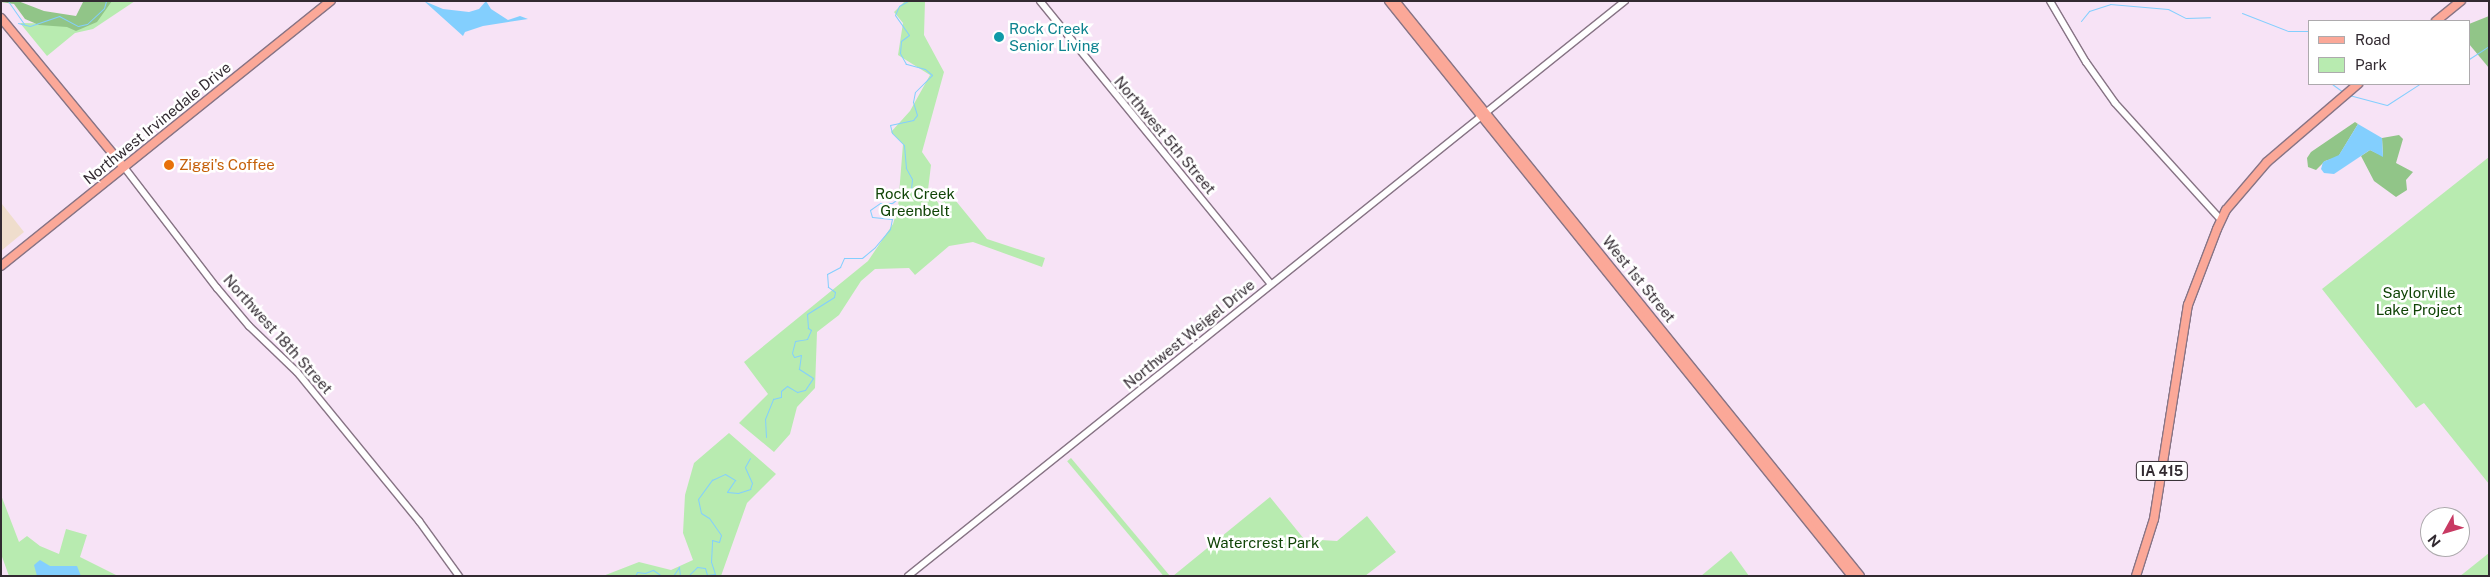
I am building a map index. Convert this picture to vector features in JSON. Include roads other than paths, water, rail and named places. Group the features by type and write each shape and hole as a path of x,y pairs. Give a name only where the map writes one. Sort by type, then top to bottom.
{"main road":[{"name":"Northwest Irvinedale Drive","path":"1,266 331,1"},
{"name":"West 1st Street","path":"1389,1 1860,576"},
{"name":"West 1st Street","path":"1395,1 1483,115 1852,576"},
{"path":"2437,20 2461,1"},
{"name":"Northwest 18th Street","path":"1,18 124,167"},
{"name":"IA 415","path":"2136,576 2154,519 2188,305 2221,220 2235,199 2272,157 2357,85"}],"street":[{"name":"Northwest 5th Street","path":"1040,1 1271,284"},
{"name":"Northwest Weigel Drive","path":"908,576 1625,1"},
{"path":"2050,1 2086,62 2115,103 2221,220"},
{"name":"Northwest 18th Street","path":"124,167 248,326 297,372 419,521 459,576"}],"water":[{"path":"424,1 443,9 469,12 479,9 486,1 491,9 508,20 520,16 528,19 483,26 465,32 463,36"},
{"path":"2358,124 2382,138 2383,157 2370,150 2334,174 2324,173 2321,169 2323,162 2339,155"},
{"path":"40,560 50,566 77,566 81,576 37,576 34,565"}],"waterway":[{"path":"8,1 24,24"},
{"path":"18,23 30,26 59,16 78,26 87,24 104,8 106,1"},
{"path":"766,437 765,419 773,399 781,397 781,391 787,386 797,392 805,390 813,378 799,369 801,355 794,357 792,353 795,341 807,339 811,330 808,328 807,314 834,297 835,292 828,287 827,274 840,267 844,258 862,258 875,247 890,229 892,219 872,217 870,210 880,203 892,203 911,189 912,179 906,168 904,145 892,133 890,125 913,120 917,115 913,102 915,92 932,75 925,69 906,64 900,53 901,41 909,35 895,15 899,6 908,1"},
{"path":"2081,21 2089,11 2110,4 2168,9 2186,18 2210,17"},
{"path":"2242,13 2288,31 2308,31"},
{"path":"2470,58 2489,46"},
{"path":"2333,85 2343,92"},
{"path":"2349,95 2387,105 2417,85"},
{"path":"688,576 697,567 705,568 707,575 715,574 711,562 712,540 719,542 721,535 709,518 701,513 698,499 712,480 725,474 735,480 727,492 738,493 750,489 752,483 745,467 750,458"},
{"path":"673,576 679,567 680,576"},
{"path":"635,576 637,572 645,573 653,570 662,576"}],"place":[{"name":"Rock Creek Senior Living","path":"999,37"},
{"name":"Ziggi's Coffee","path":"169,165"}],"park label":[{"name":"Rock Creek Greenbelt","path":"915,202"},
{"name":"Saylorville Lake Project","path":"2419,300"},
{"name":"Watercrest Park","path":"1263,543"}]}
